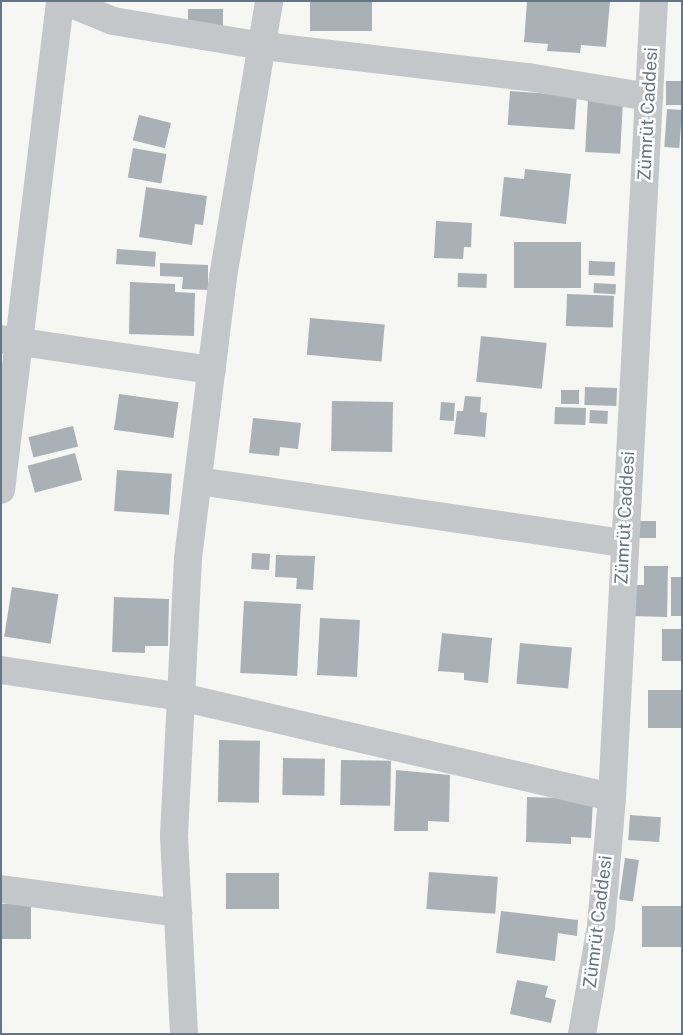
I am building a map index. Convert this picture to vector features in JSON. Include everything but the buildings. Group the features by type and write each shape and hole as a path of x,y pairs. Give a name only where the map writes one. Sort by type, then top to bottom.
{"street":[{"path":"1,490 9,340 60,1"},
{"path":"64,1 113,21 263,46 528,77 649,98"},
{"path":"184,1034 174,835 188,558 223,277 269,1"},
{"name":"Zümrüt Caddesi","path":"582,1034 601,926 612,797 654,1"},
{"path":"9,340 212,370"},
{"path":"198,481 624,543"},
{"path":"1,670 181,697 612,797"},
{"path":"1,890 178,913"}]}
